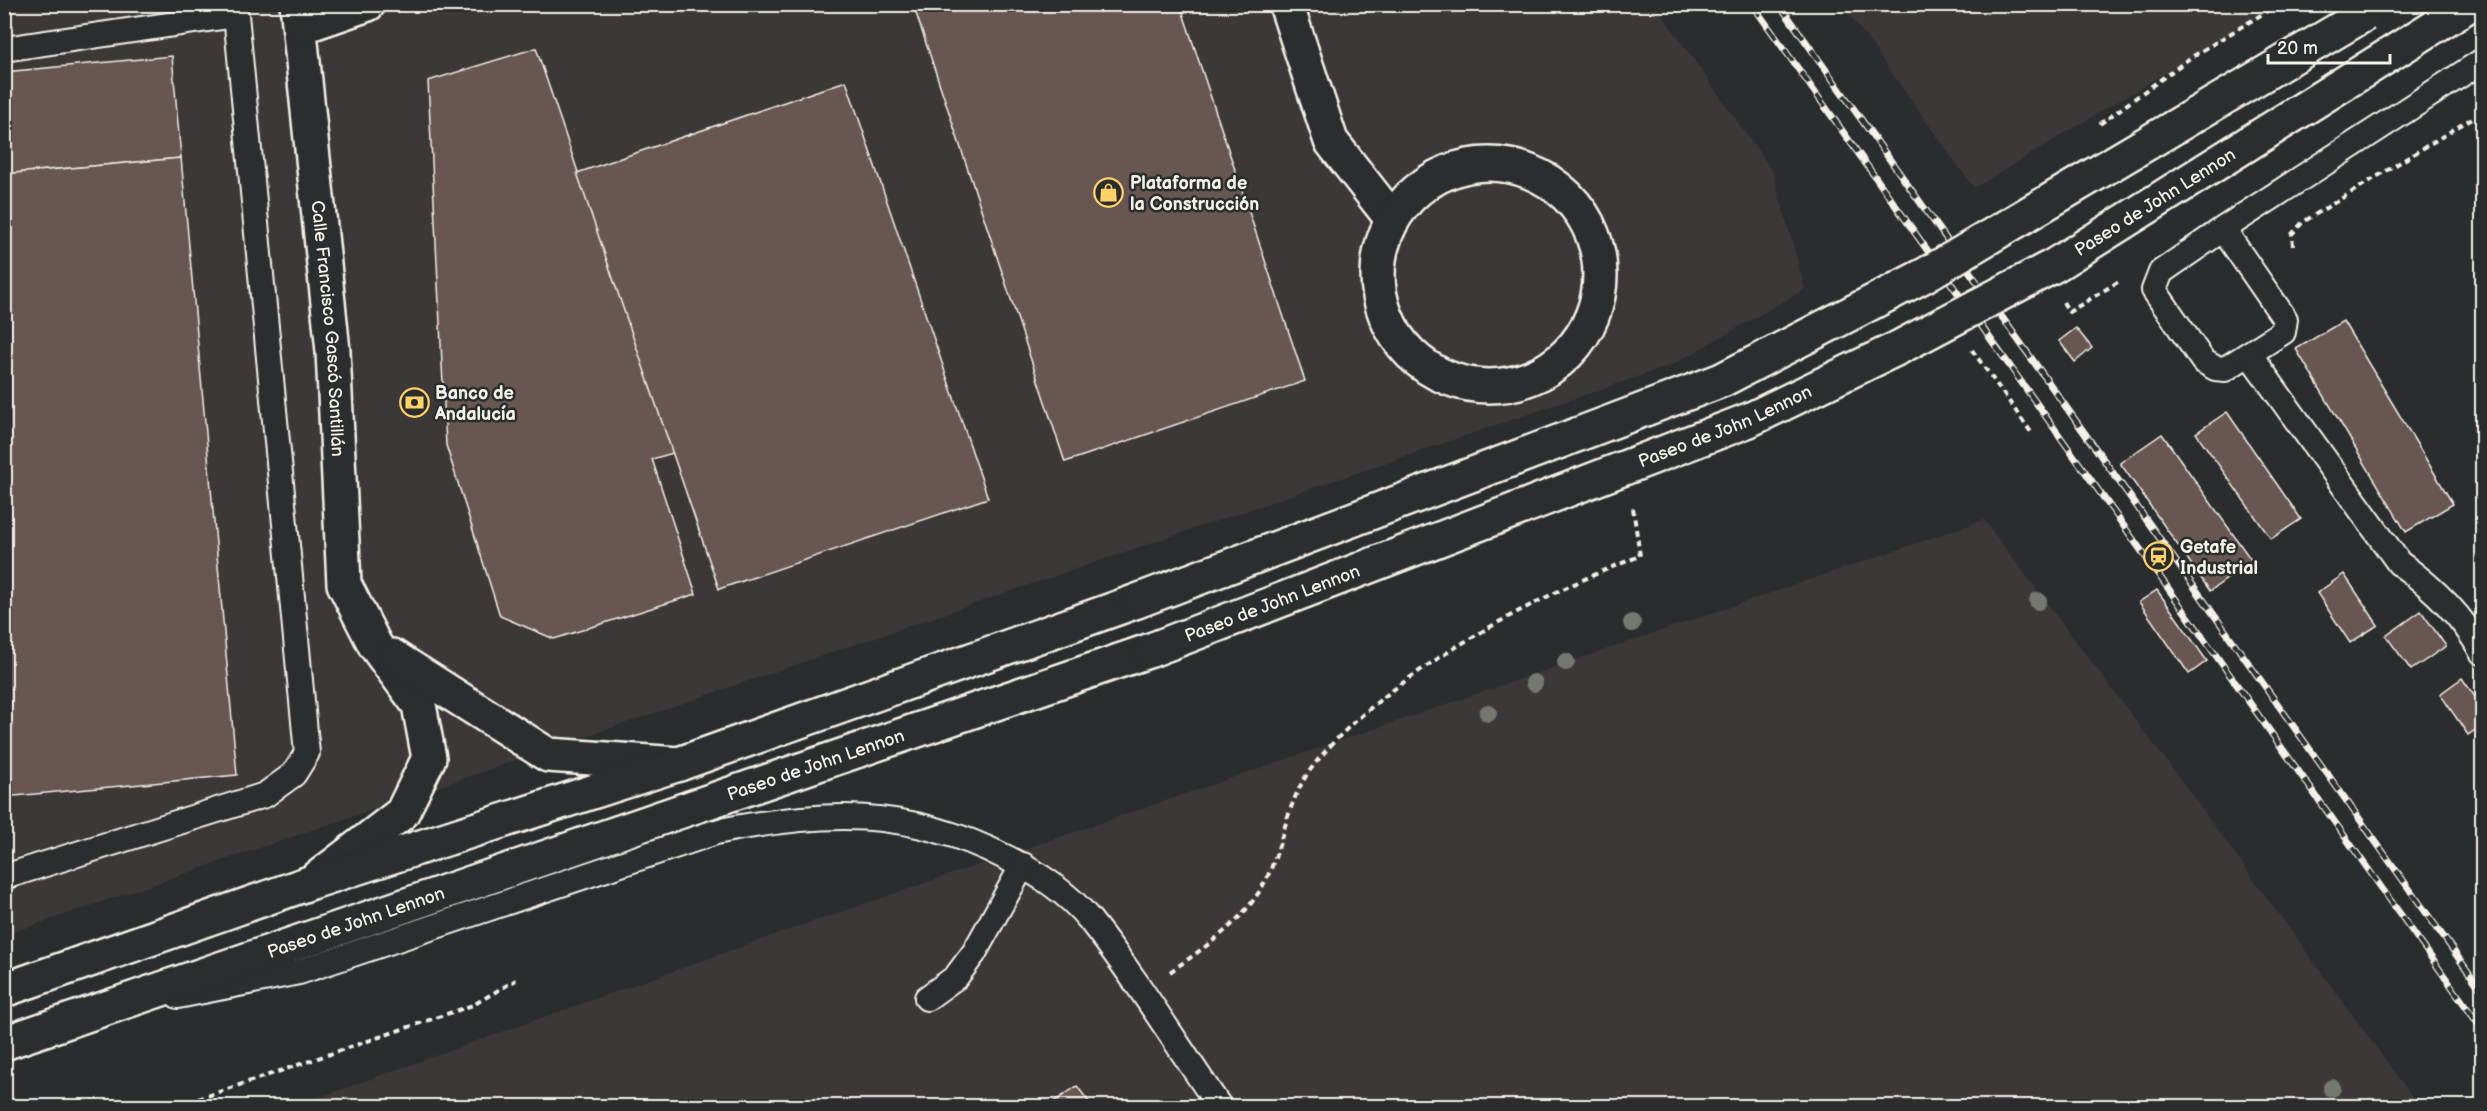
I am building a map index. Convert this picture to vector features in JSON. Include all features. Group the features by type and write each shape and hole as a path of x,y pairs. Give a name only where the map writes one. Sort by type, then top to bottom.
{"main road":[{"path":"299,16 368,4"},
{"path":"1286,4 1331,141 1392,219"},
{"path":"4,990 312,882 680,764 1137,601 1722,380 1924,275 2381,4"},
{"name":"Paseo de John Lennon","path":"4,1043 1151,650 1749,420 1898,348 2055,265 2470,4"},
{"name":"Calle Francisco Gascó Santillán","path":"299,16 333,351 344,584 375,645 419,705 429,758 402,813 312,882"},
{"path":"1480,164 1516,167 1549,181 1576,205 1594,236 1601,271 1596,307 1581,339 1554,366 1520,382 1482,387 1450,379 1413,358 1390,328 1378,292 1379,255 1392,219 1407,199 1446,173 1480,164"},
{"path":"375,645 548,755 680,764"}],"lane":[{"path":"4,49 236,15 307,753 294,774 265,795 4,878"},
{"path":"2223,229 2285,319 2283,332 2225,369 2209,365 2154,290 2161,272 2223,229 2482,61"},
{"path":"2250,355 2399,563 2432,586 2473,634 2482,652"},
{"path":"85,1015 299,972 716,832 778,819 860,816 897,820 941,829 982,845 1049,880 1089,919 1219,1107"},
{"path":"927,998 956,977 974,953 1023,865"}],"path":[{"path":"2293,246 2292,234 2302,222 2482,112"},
{"path":"1972,351 2031,432"},
{"path":"1165,975 1227,930 1251,906 1269,875 1291,805 1307,775 1335,739 1376,704 1432,662 1510,618 1602,571 1640,556 1633,508 1643,504"},
{"path":"178,1107 473,1005 516,980"}],"shaded area":[{"path":"4,5 1655,5 1773,172 1805,289 1672,365 5,935"},
{"path":"1843,5 2278,5 1974,188"},
{"path":"1984,520 2180,779 2419,1106 295,1106 777,934"}],"building":[{"name":"Plataforma de la Construcción","path":"913,4 1180,4 1305,381 1065,462"},
{"path":"536,48 673,453 652,459 696,594 554,639 500,616 446,445 428,81"},
{"path":"172,56 181,158 4,174 4,72"},
{"path":"846,81 988,498 719,589 577,173"},
{"path":"181,158 237,775 4,797 4,174"},
{"path":"2343,321 2453,504 2406,532 2296,349"},
{"path":"2076,328 2092,348 2075,362 2059,341"},
{"path":"2227,412 2301,519 2271,539 2196,433"},
{"path":"2162,434 2252,561 2210,591 2120,463"},
{"path":"2344,574 2378,625 2350,643 2317,593"},
{"path":"2157,590 2207,661 2189,674 2139,602"},
{"path":"2421,611 2446,646 2411,670 2386,636"},
{"path":"2462,678 2482,707 2482,725 2468,735 2440,694"},
{"path":"1077,1086 1092,1106 1048,1106"}],"railway":[{"path":"1752,4 2482,1029"},
{"path":"1779,4 2482,991"}],"place":[{"name":"Plataforma de la Construcción","path":"1109,193"},
{"name":"Banco de Andalucía","path":"414,403"},
{"name":"Getafe Industrial","path":"2159,557"}]}
